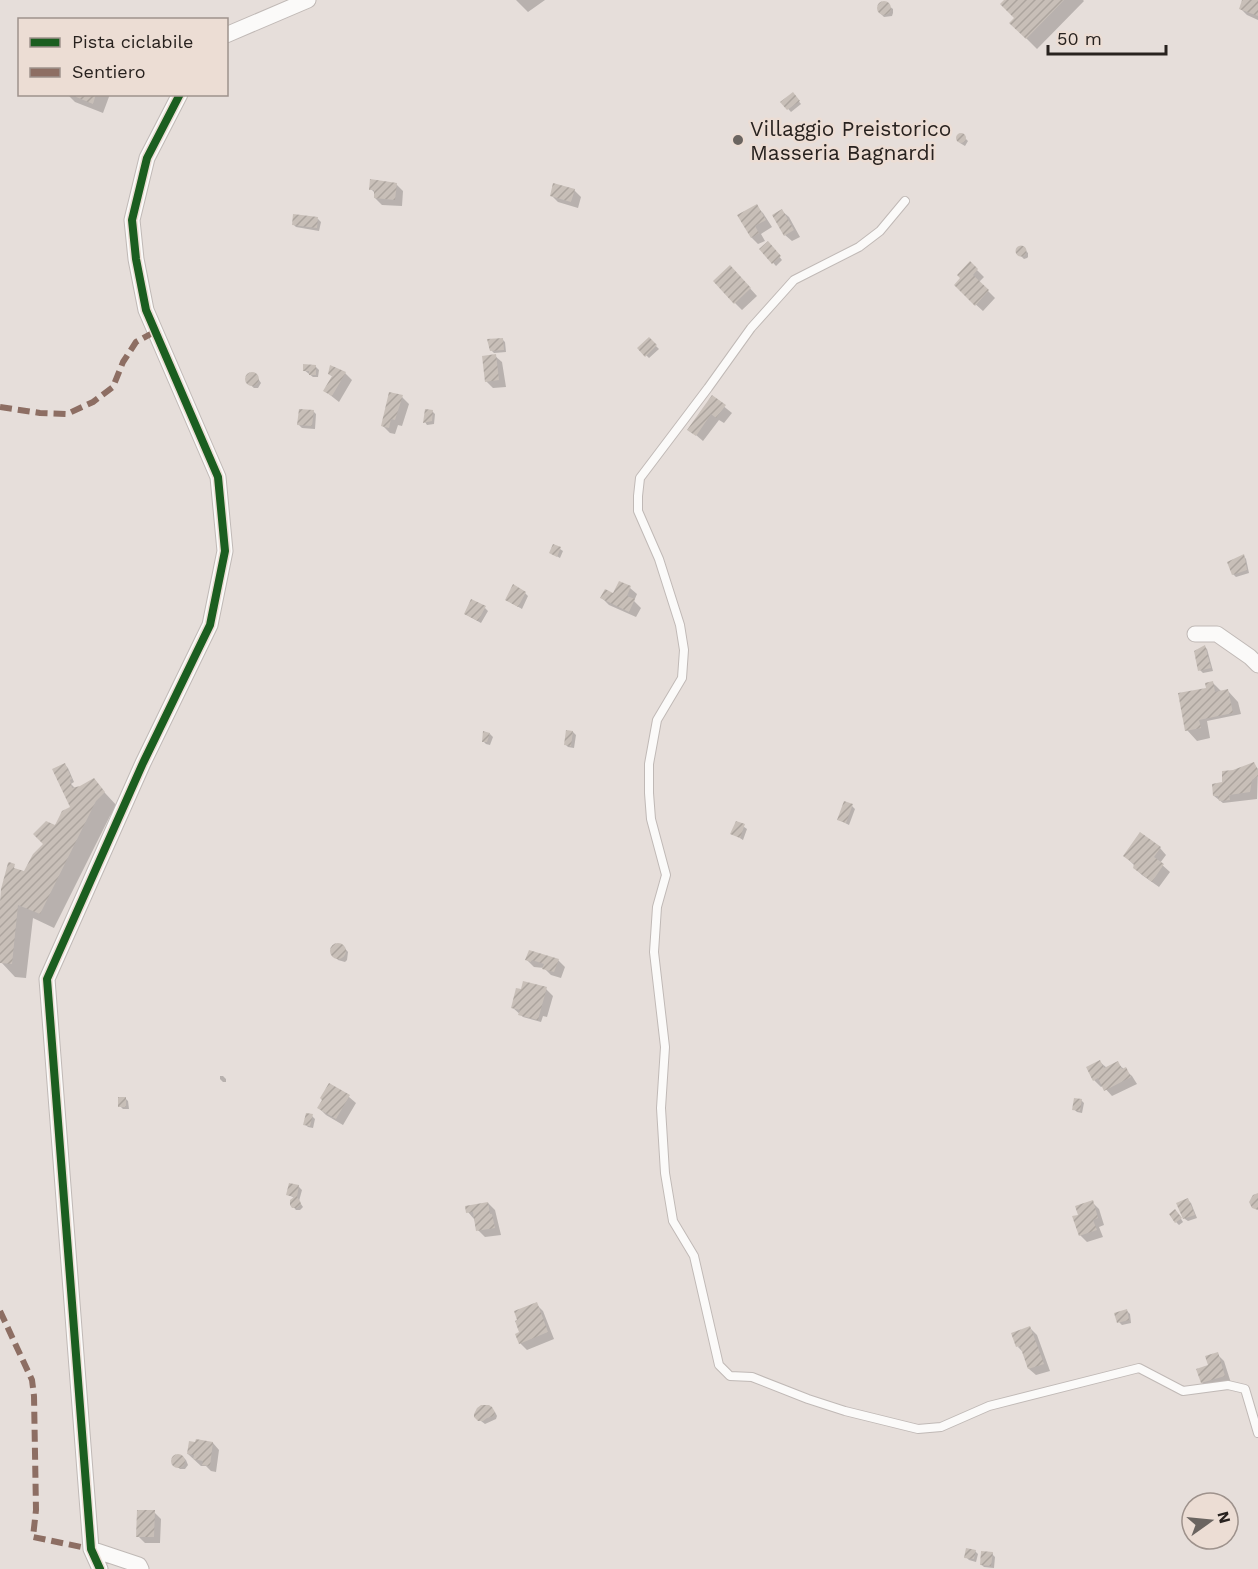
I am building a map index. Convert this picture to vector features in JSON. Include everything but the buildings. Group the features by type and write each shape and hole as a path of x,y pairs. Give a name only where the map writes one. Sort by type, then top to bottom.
{"street":[{"path":"228,34 308,0"},
{"path":"100,1569 91,1549 47,979 143,763 210,625 225,551 218,477 146,310 136,259 132,220 147,158 179,96"},
{"path":"1195,634 1217,634 1251,657 1258,665"},
{"path":"91,1549 139,1566 141,1569"}],"lane":[{"path":"905,201 880,231 859,247 794,280 751,327 640,478 638,511 659,559 680,625 684,650 682,678 657,720 649,764 648,793 651,819 666,875 657,907 654,952 665,1047 661,1108 665,1173 673,1221 694,1256 718,1365 730,1376 752,1377 844,1411 918,1429 941,1427 989,1406 1139,1368 1183,1391 1228,1385 1245,1389 1258,1433"}],"marked path":[{"path":"0,407 40,413 67,414 93,402 113,387 123,362 136,342 156,331"},
{"path":"0,1311 32,1380 36,1510 33,1537 91,1549"}],"cycle path":[{"path":"100,1569 91,1549 47,979 143,763 210,625 225,551 218,477 146,310 136,259 132,220 147,158 179,96"}],"place":[{"name":"Villaggio Preistorico Masseria Bagnardi","path":"738,140"}]}
